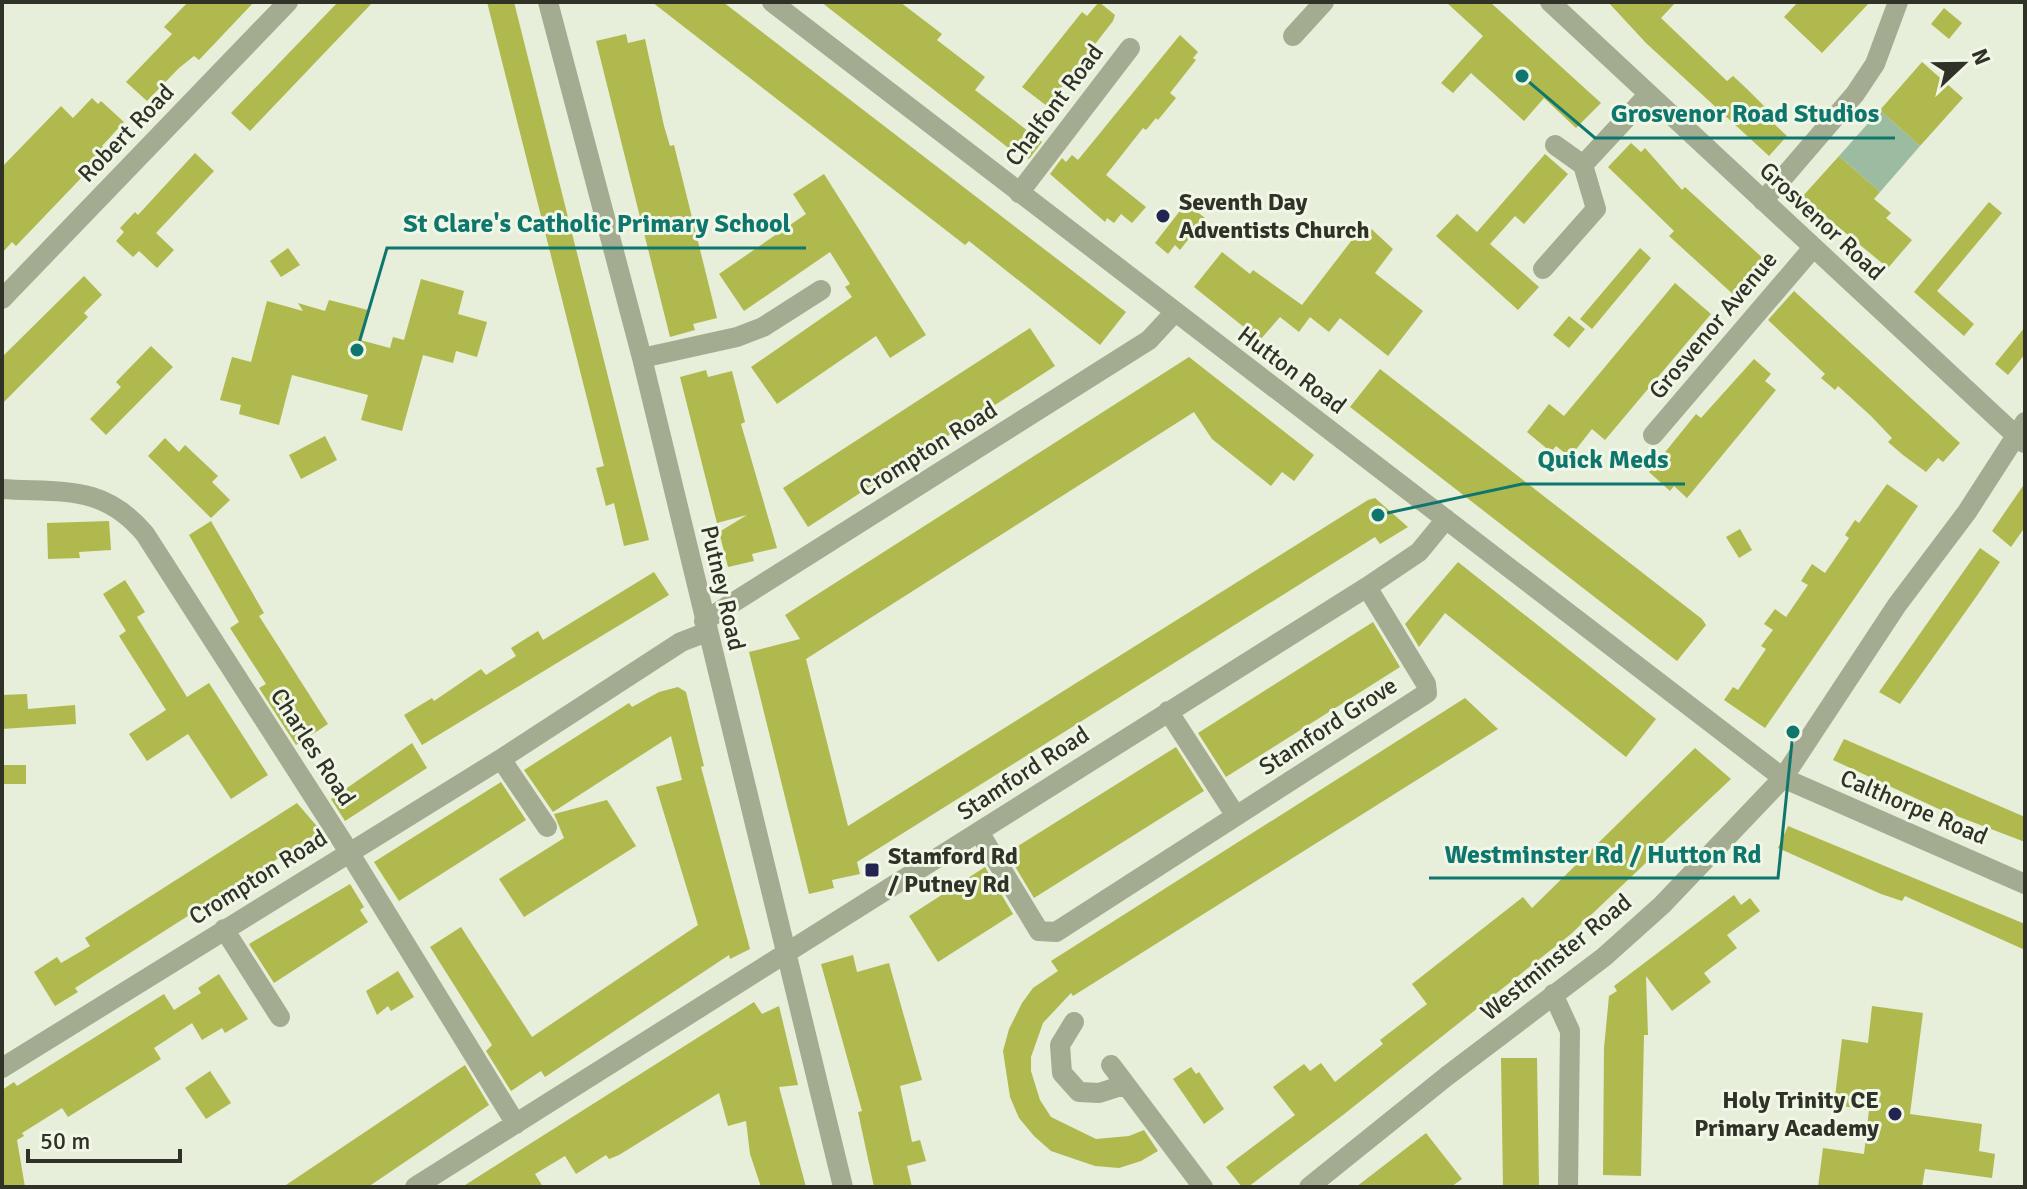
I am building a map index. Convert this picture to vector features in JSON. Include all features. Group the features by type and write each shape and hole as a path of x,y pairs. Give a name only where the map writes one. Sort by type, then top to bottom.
{"street":[{"name":"Robert Road","path":"2,299 288,2"},
{"name":"Putney Road","path":"548,2 642,358 843,1187"},
{"name":"Hutton Road","path":"772,2 1783,778"},
{"name":"Grosvenor Road","path":"1550,2 1812,249 2022,434"},
{"path":"1763,201 1855,94 1875,64 1898,2"},
{"path":"1293,36 1313,6"},
{"name":"Chalfont Road","path":"1019,193 1130,48"},
{"path":"1583,165 1647,96"},
{"path":"1543,269 1596,209 1583,165 1555,145"},
{"name":"Grosvenor Avenue","path":"1653,435 1812,249"},
{"path":"642,358 737,337 763,327 821,290"},
{"name":"Crompton Road","path":"2,1068 501,759 1149,340 1174,313"},
{"name":"Westminster Road","path":"1309,1187 1604,957 1662,905 1783,778 1897,605 2022,434"},
{"name":"Charles Road","path":"2,489 103,498 126,512 145,534 348,852 516,1124"},
{"name":"Stamford Road","path":"415,1187 1367,587 1419,552 1446,519"},
{"name":"Stamford Grove","path":"979,832 1039,931 1056,932 1427,693 1426,684 1367,587"},
{"path":"1168,711 1236,816"},
{"path":"501,759 547,827"},
{"name":"Calthorpe Road","path":"1783,778 2025,884"},
{"path":"224,929 280,1017"},
{"path":"1553,994 1570,1031 1568,1187"},
{"path":"1074,1022 1060,1045 1062,1073 1079,1092 1099,1093 1124,1085"},
{"path":"1111,1065 1203,1187"}],"green space":[{"path":"1880,110 1920,146 1880,192 1839,156"}],"building":[{"path":"188,2 254,2 199,60 194,56 147,101 126,82 172,34 164,27"},
{"path":"338,2 373,2 250,131 231,113"},
{"path":"487,2 514,2 649,540 624,546 614,503 606,506 596,468 604,466"},
{"path":"652,2 723,2 1126,312 1100,345 969,241 965,245"},
{"path":"821,2 900,2 942,34 937,40 985,77 975,90 1042,142 1029,159 1018,150 1015,153"},
{"path":"1099,2 1115,15 1113,21 1047,106 1022,87 1082,12 1087,16"},
{"path":"1446,2 1490,2 1601,103 1576,128 1544,98 1524,121 1471,73 1453,93 1441,83 1483,36"},
{"path":"1608,2 1676,2 1661,18 1727,81 1733,76 1746,88 1776,118 1772,122 1787,136 1769,156 1646,43"},
{"path":"1798,2 1870,2 1822,53 1784,17"},
{"path":"1944,8 1962,23 1949,39 1931,24"},
{"path":"626,34 628,43 645,39 664,126 670,146 674,145 717,318 693,324 695,330 670,337 596,41"},
{"path":"1180,35 1198,52 1193,58 1196,60 1170,93 1176,98 1158,120 1156,118 1146,130 1143,128 1106,175 1146,207 1132,223 1121,214 1114,223 1107,218 1105,222 1050,174 1062,158 1066,162 1072,155 1078,160"},
{"path":"1922,62 1963,98 1920,146 1880,110"},
{"path":"92,98 98,104 101,101 124,122 102,146 107,151 16,246 12,242 2,253 2,167 61,106 73,118"},
{"path":"1631,143 1641,152 1645,148 1682,190 1685,187 1767,262 1735,296 1669,236 1674,231 1608,167"},
{"path":"195,153 214,171 156,233 174,250 157,268 139,251 133,257 116,241 124,232 120,228 135,212 138,215"},
{"path":"1545,154 1568,174 1524,224 1515,216 1490,244 1539,287 1518,310 1436,236 1457,214 1477,232"},
{"path":"1839,156 1880,192 1874,199 1891,213 1886,218 1912,240 1888,268 1802,197"},
{"path":"824,174 926,335 890,358 876,336 777,404 751,367 852,297 845,287 850,284 830,252 744,311 719,274 806,214 793,194"},
{"path":"1989,202 2002,213 1937,291 1974,324 1964,336 1914,292"},
{"path":"1186,203 1205,218 1180,250 1175,245 1168,254 1155,243"},
{"path":"1365,223 1393,249 1375,273 1423,311 1388,356 1340,318 1329,332 1310,317 1299,332 1280,317 1260,340 1194,287 1222,252 1250,274 1253,270 1302,305"},
{"path":"288,248 300,265 281,277 270,261"},
{"path":"1640,248 1651,258 1592,329 1580,319"},
{"path":"84,276 102,295 84,313 88,317 2,404 2,357"},
{"path":"421,279 464,291 458,314 487,322 477,357 456,351 453,363 423,355 402,431 361,420 368,395 292,375 279,425 239,414 241,405 220,400 232,357 251,362 267,301 303,311 298,303 325,311 329,300 368,310 360,340 390,348 393,337 404,340"},
{"path":"1675,283 1711,314 1605,440 1592,429 1570,457 1556,446 1551,452 1527,432 1549,404 1564,416"},
{"path":"1794,291 1960,443 1943,462 1938,458 1926,472 1903,455 1888,442 1892,438 1871,416 1838,386 1835,390 1821,378 1825,374 1768,320"},
{"path":"1569,316 1585,329 1569,348 1553,335"},
{"path":"2025,327 2025,354 2008,375 1995,364"},
{"path":"1030,328 1055,366 808,527 783,488"},
{"path":"151,346 173,367 106,435 90,419 121,387 116,382"},
{"path":"1189,357 1314,455 1294,481 1282,472 1271,486 1212,439 1194,412 806,659 848,826 1368,500 1375,498 1408,527 1380,544 1375,537 857,862 860,874 832,880 834,888 809,894 749,652 800,639 785,615"},
{"path":"1754,359 1771,374 1765,381 1776,390 1687,498 1674,486 1670,491 1649,472 1696,414 1701,418"},
{"path":"1380,369 1702,619 1706,625 1677,661 1350,407"},
{"path":"706,370 708,377 732,371 745,422 741,424 777,548 752,554 754,561 728,567 719,532 747,515 717,523 680,377"},
{"path":"325,436 337,460 301,479 289,455"},
{"path":"165,438 179,452 185,445 218,476 212,482 230,500 211,518 148,456"},
{"path":"2025,483 2025,527 2011,547 1992,531"},
{"path":"1887,484 1918,506 1765,728 1724,700 1733,687 1738,690 1766,649 1761,646 1773,630 1764,624 1775,609 1786,617 1808,585 1801,581 1812,564 1825,573 1849,538 1845,535 1855,520 1859,523"},
{"path":"109,521 111,550 79,552 80,558 48,559 47,523"},
{"path":"211,521 264,613 259,616 328,724 296,745 259,688 266,684 230,628 239,622 189,535"},
{"path":"1740,529 1752,550 1739,558 1726,537"},
{"path":"1980,548 2000,562 1976,597 1900,704 1879,692"},
{"path":"1458,562 1656,719 1626,757 1445,613 1419,647 1405,624"},
{"path":"654,572 669,595 422,745 404,715 432,698 434,701 481,669 486,675 516,656 511,648 538,631 543,640"},
{"path":"125,580 145,612 137,617 187,697 209,683 268,775 231,799 188,734 147,761 129,734 166,710 119,636 126,631 103,594"},
{"path":"1373,622 1400,667 1226,777 1198,733"},
{"path":"678,687 686,692 704,766 701,767 750,949 730,959 729,955 545,1077 541,1071 511,1091 486,1051 492,1045 430,947 461,927 532,1037 698,925 656,787 682,780 671,736 553,812 524,770 629,703 632,707 659,692"},
{"path":"27,694 28,709 75,705 76,724 2,729 2,695"},
{"path":"1465,698 1498,729 1073,996 1071,993 1043,1023 1031,1057 1031,1071 1040,1100 1051,1117 1096,1139 1129,1136 1144,1130 1158,1151 1119,1168 1095,1166 1051,1151 1034,1136 1019,1118 1010,1097 1003,1051 1009,1029 1022,1003 1033,988 1058,971 1051,961"},
{"path":"1844,739 2025,817 2025,842 1941,810 1833,760"},
{"path":"412,743 427,768 345,821 331,799"},
{"path":"1176,747 1204,791 1034,898 1007,853"},
{"path":"1695,748 1731,779 1650,855 1652,857 1571,934 1343,1115 1248,1187 1242,1187 1226,1167 1295,1115 1273,1087 1304,1064 1310,1071 1321,1063 1335,1082 1383,1044 1380,1040 1427,1004 1412,984 1523,897 1532,908"},
{"path":"2,765 26,765 26,784 2,784"},
{"path":"501,782 526,820 399,901 374,862"},
{"path":"607,800 636,846 524,917 499,879 564,838 554,814"},
{"path":"297,803 321,831 75,988 78,992 55,1006 34,972 57,957 61,963 90,946 85,938"},
{"path":"1788,826 2025,924 2025,950 1905,896 1902,901 1881,894 1778,848"},
{"path":"985,867 1013,914 938,962 909,916"},
{"path":"350,884 364,907 360,910 368,922 274,983 249,944"},
{"path":"1734,895 1741,905 1750,898 1760,911 1727,935 1737,948 1704,973 1711,982 1672,1011 1646,976 1648,1035 1644,1035 1641,1176 1603,1175 1604,1048 1609,996 1617,991 1614,986"},
{"path":"853,955 857,972 889,963 922,1080 900,1086 912,1142 920,1140 926,1161 907,1166 912,1187 874,1187 858,1112 862,1111 821,964"},
{"path":"398,971 414,997 391,1011 388,1006 377,1015 366,991"},
{"path":"219,974 248,1019 225,1033 222,1028 202,1040 192,1023 154,1048 161,1059 68,1117 62,1108 22,1133 24,1136 17,1140 25,1187 2,1187 2,1090 14,1082 17,1086 164,994 174,1010 201,993 198,988"},
{"path":"754,1002 762,1014 779,1006 798,1085 779,1087 806,1187 761,1187 750,1154 746,1121 728,1126 719,1093 619,1155 609,1159 606,1155 576,1174 565,1156 535,1174 543,1187 462,1187"},
{"path":"1872,1006 1923,1013 1910,1114 1982,1124 1979,1151 1995,1154 1992,1178 1925,1169 1922,1187 1818,1187 1823,1148 1864,1154 1869,1110 1834,1105 1842,1039 1868,1043"},
{"path":"1501,1058 1537,1058 1539,1187 1503,1187"},
{"path":"465,1065 489,1105 368,1187 283,1187"},
{"path":"1191,1067 1196,1074 1199,1072 1224,1109 1204,1124 1173,1079"},
{"path":"210,1071 231,1103 206,1119 185,1088"},
{"path":"1426,1133 1462,1179 1451,1187 1356,1187"}],"place":[{"name":"Grosvenor Road Studios","path":"1522,76"},
{"name":"Seventh Day Adventists Church","path":"1163,216"},
{"name":"St Clare's Catholic Primary School","path":"357,350"},
{"name":"Quick Meds","path":"1378,515"},
{"name":"Westminster Rd / Hutton Rd","path":"1793,732"},
{"name":"Stamford Rd / Putney Rd","path":"872,870"},
{"name":"Holy Trinity CE Primary Academy","path":"1895,1114"}]}
